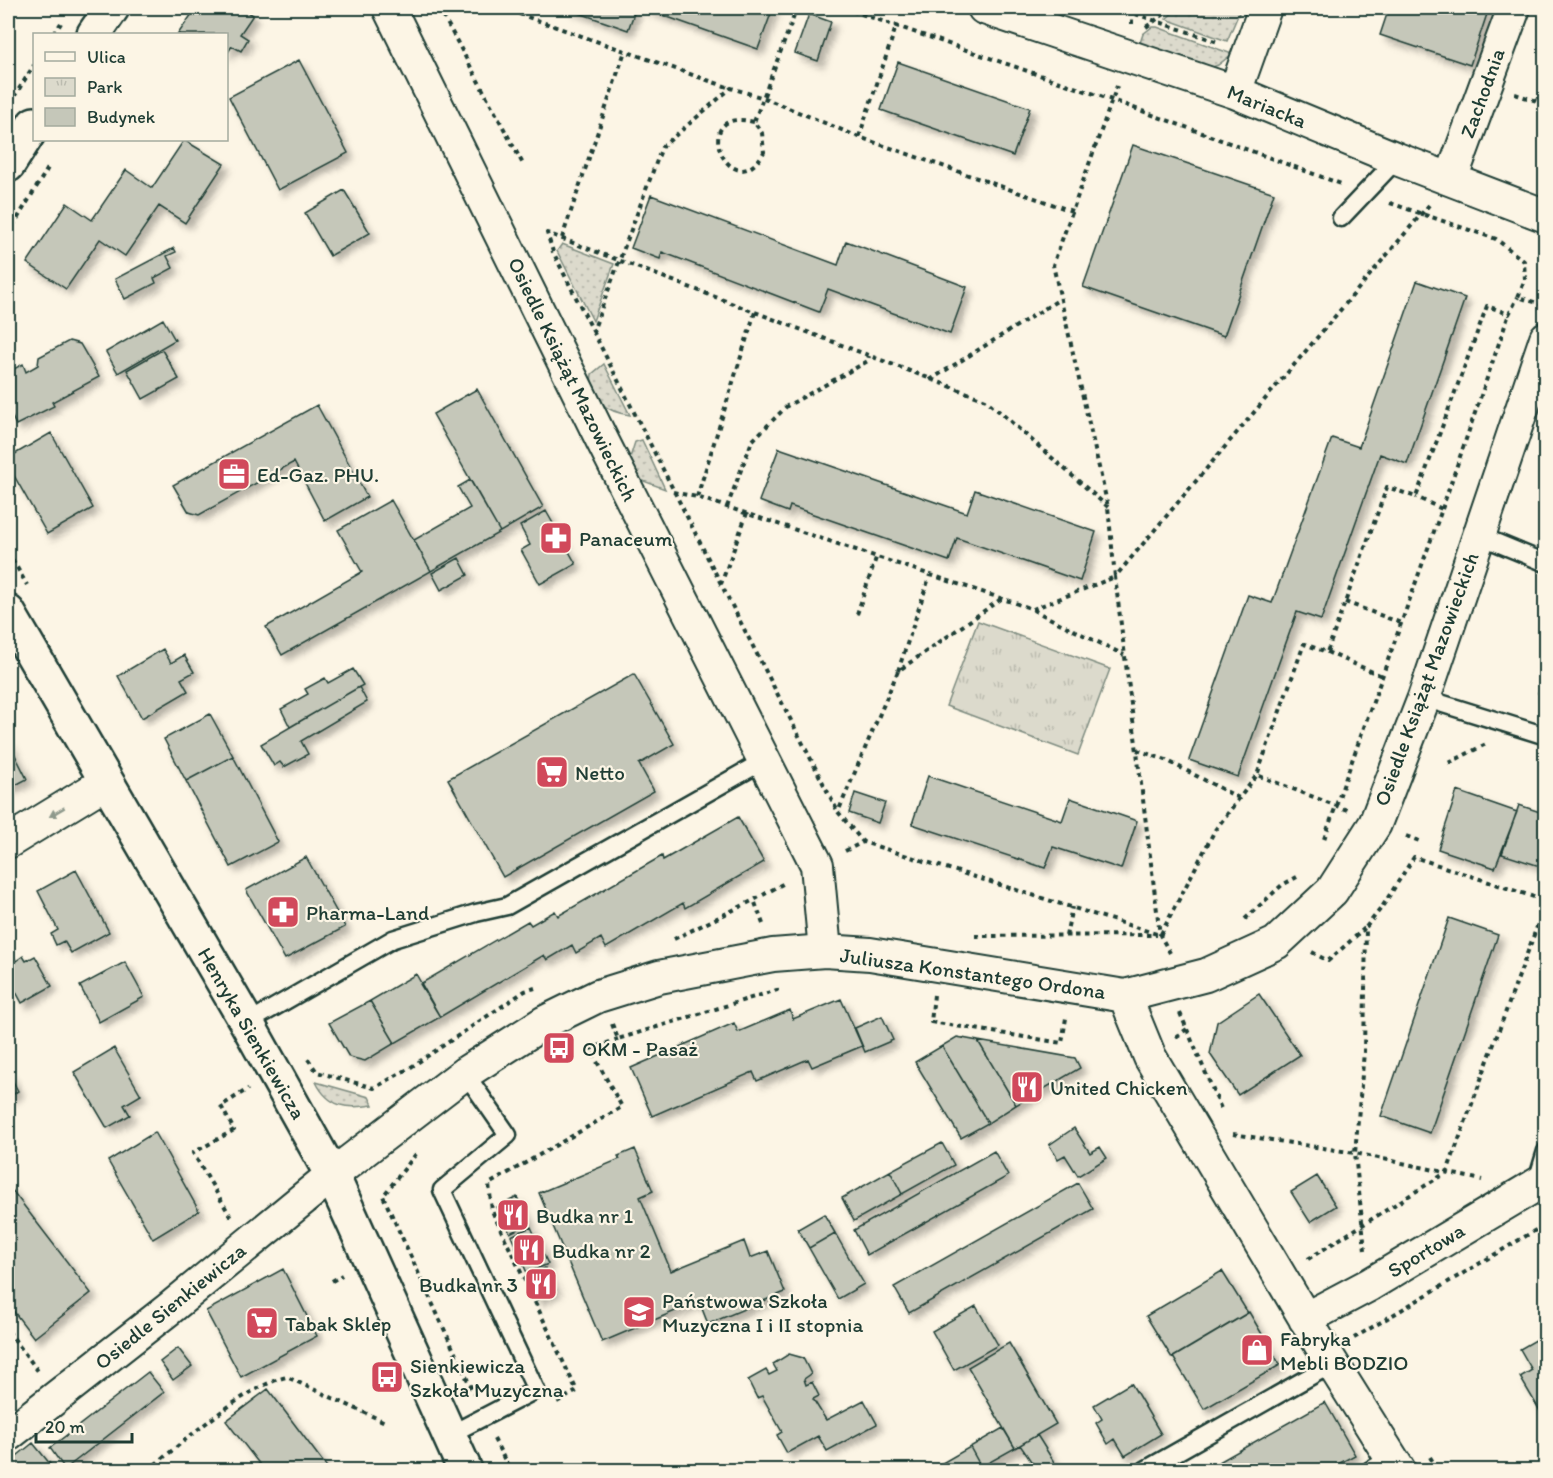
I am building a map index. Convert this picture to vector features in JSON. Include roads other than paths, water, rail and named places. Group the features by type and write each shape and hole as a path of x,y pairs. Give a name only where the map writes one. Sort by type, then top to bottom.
{"street":[{"path":"95,33 112,8"},
{"name":"Osiedle Książąt Mazowieckich","path":"389,8 602,440 817,865 825,951"},
{"name":"Mariacka","path":"984,8 1134,45 1235,92 1396,159 1545,216"},
{"path":"1235,92 1265,8"},
{"name":"Zachodnia","path":"1451,179 1514,8"},
{"path":"8,165 33,126"},
{"name":"Osiedle Książąt Mazowieckich","path":"1125,996 1206,975 1276,943 1332,891 1375,824 1424,698 1545,338"},
{"name":"Henryka Sienkiewicza","path":"19,602 106,782 247,1023 332,1175 465,1470"},
{"path":"8,842 106,782"},
{"name":"Juliusza Konstantego Ordona","path":"332,1175 465,1073 545,1022 598,996 659,977 773,955 825,951 870,954 1125,996 1150,1057 1332,1364 1387,1466"},
{"name":"Osiedle Sienkiewicza","path":"8,1435 170,1309 332,1175"},
{"name":"Sportowa","path":"1305,1319 1369,1285 1535,1185"}],"lane":[{"path":"1341,218 1396,159"},
{"path":"1478,535 1545,563"},
{"path":"1424,698 1545,736"},
{"path":"247,1023 393,939 476,913 507,906 765,760"},
{"path":"449,1435 536,1390 442,1190 508,1135 465,1073"},
{"path":"1535,1185 1545,1151"},
{"path":"1145,1470 1332,1364"}],"place":[{"name":"Ed-Gaz. PHU.","path":"234,474"},
{"name":"Panaceum","path":"556,538"},
{"name":"Netto","path":"552,772"},
{"name":"Pharma-Land","path":"283,912"},
{"name":"OKM - Pasaż","path":"559,1048"},
{"name":"United Chicken","path":"1027,1087"},
{"name":"Budka nr 1","path":"513,1215"},
{"name":"Budka nr 2","path":"529,1250"},
{"name":"Budka nr 3","path":"541,1284"},
{"name":"Państwowa Szkoła Muzyczna I i II stopnia","path":"639,1312"},
{"name":"Tabak Sklep","path":"262,1323"},
{"name":"Fabryka Mebli BODZIO","path":"1257,1350"},
{"name":"Sienkiewicza Szkoła Muzyczna","path":"387,1377"}]}
